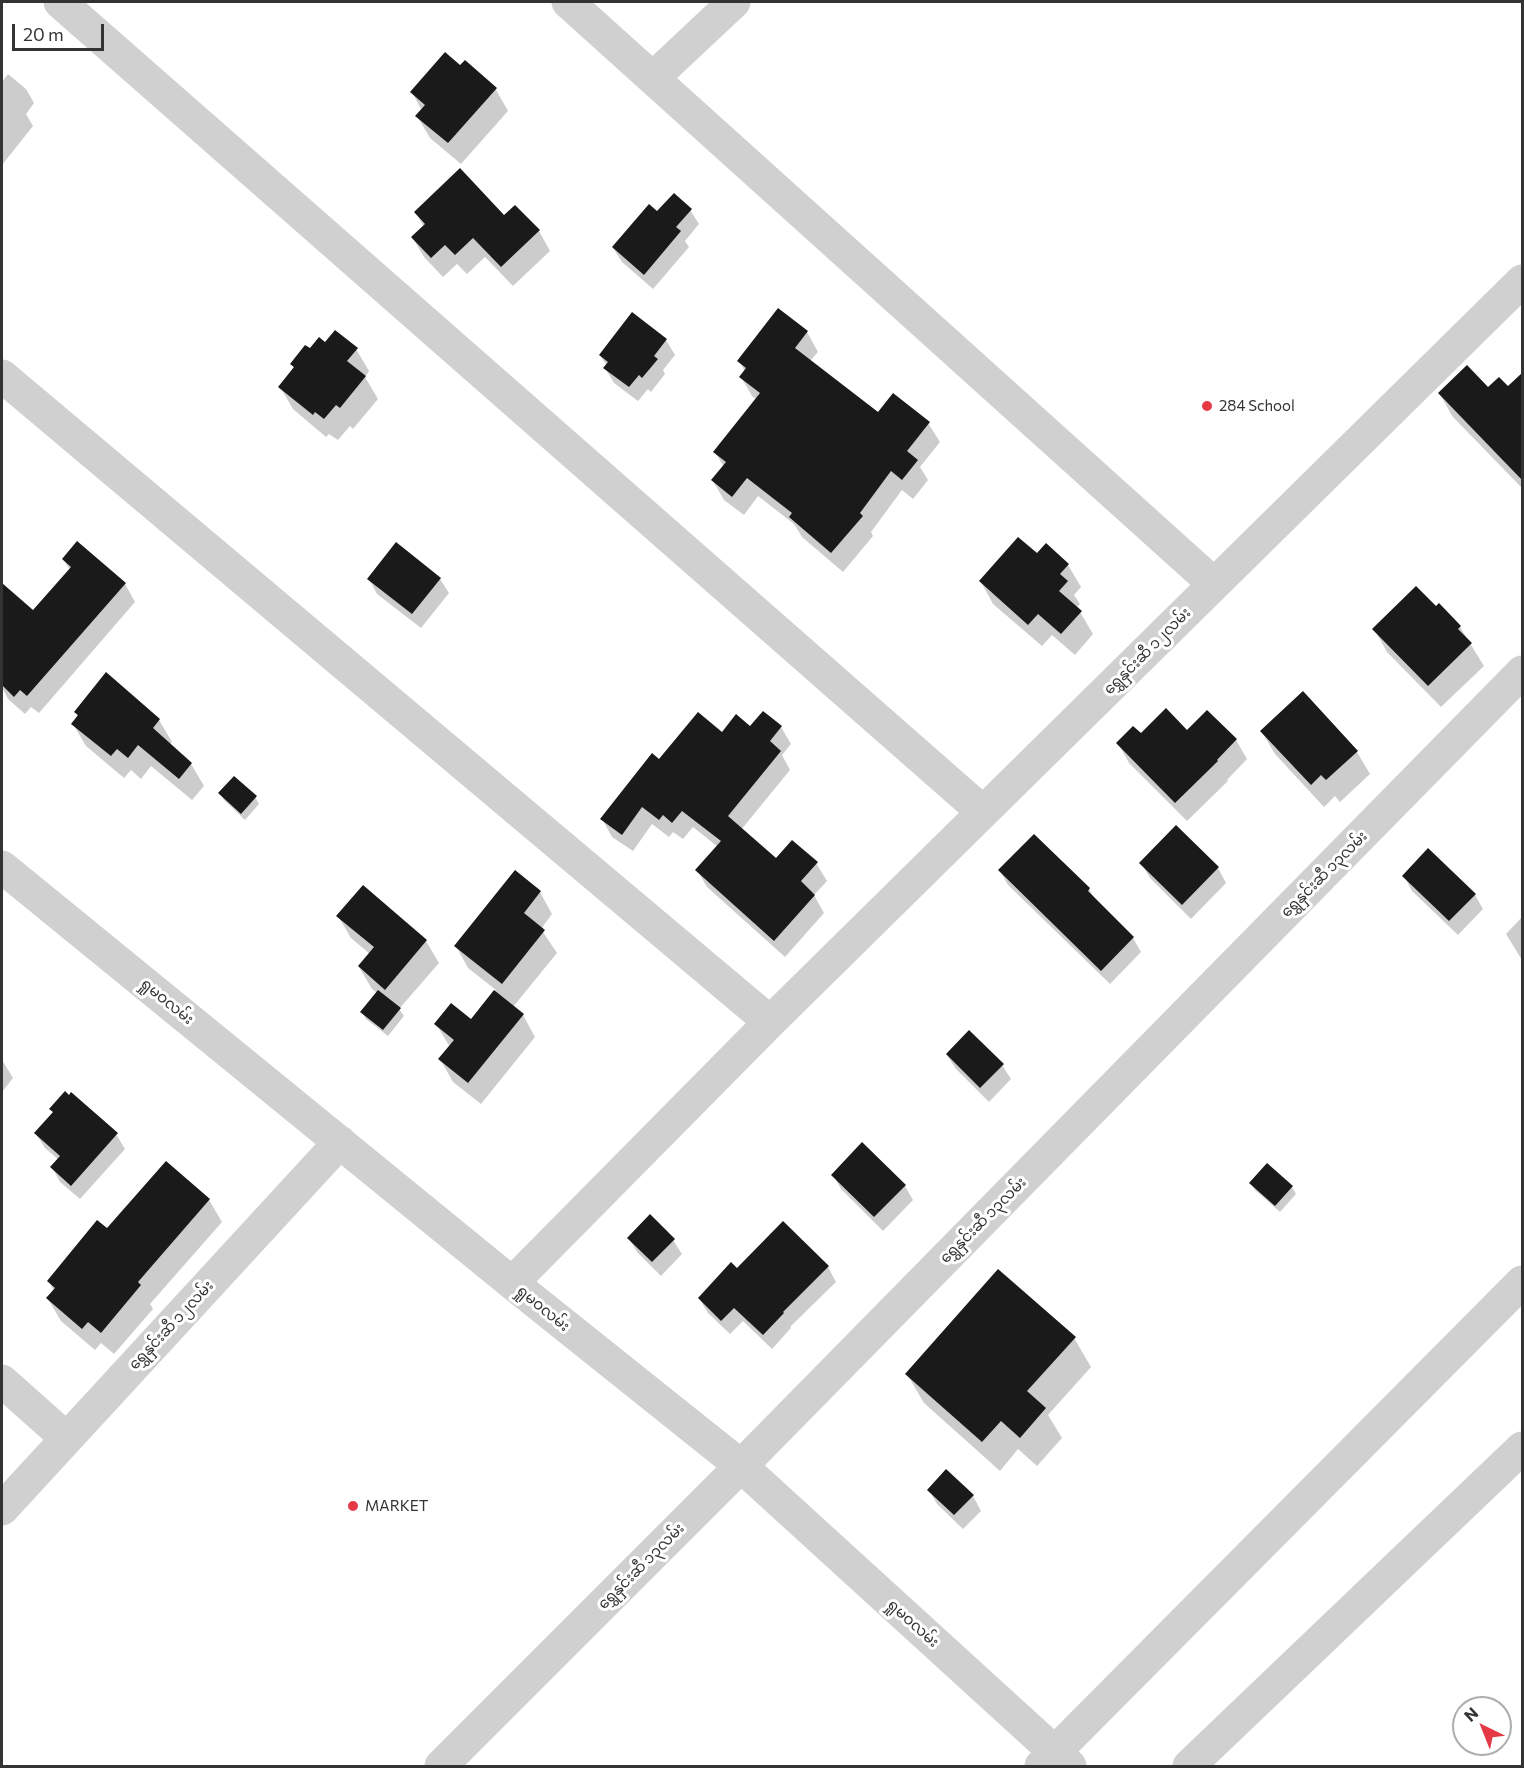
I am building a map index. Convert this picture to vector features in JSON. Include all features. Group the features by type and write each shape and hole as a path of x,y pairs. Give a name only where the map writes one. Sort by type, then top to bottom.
{"street":[{"path":"60,2 983,812"},
{"path":"568,2 1214,585"},
{"path":"653,78 734,2"},
{"name":"ရွှေနှင်းဆီ ၁၂လမ်း","path":"512,1283 770,1022 1522,281"},
{"path":"2,376 770,1022"},
{"name":"ရွှေနှင်းဆီ ၁၃လမ်း","path":"441,1767 741,1466 1522,672"},
{"name":"ရှုမဝလမ်း","path":"2,867 512,1283 741,1466 1055,1762"},
{"name":"ရွှေနှင်းဆီ ၁၂လမ်း","path":"2,1509 340,1142"},
{"path":"1055,1762 1522,1282"},
{"path":"2,1381 66,1438"},
{"path":"1189,1767 1522,1448"}],"building":[{"path":"445,52 460,65 465,60 497,88 448,143 415,116 425,105 410,92"},
{"path":"460,168 504,215 515,205 540,230 501,267 473,238 455,255 445,245 431,258 411,237 425,224 414,212"},
{"path":"674,193 692,209 676,227 681,231 644,275 612,247 649,204 657,211"},
{"path":"778,308 808,331 795,348 878,412 893,393 930,422 907,451 918,460 902,480 891,471 860,513 863,516 831,553 789,517 792,513 747,478 732,497 711,480 726,462 713,452 760,393 739,377 746,368 737,361"},
{"path":"632,312 667,339 654,356 658,359 642,378 639,375 629,387 603,368 608,362 599,355"},
{"path":"335,330 358,348 347,361 366,376 340,408 336,405 324,419 315,412 313,415 278,387 294,367 290,364 305,345 310,348 319,337 325,342"},
{"path":"1467,365 1488,387 1499,377 1508,386 1522,373 1522,480 1438,393"},
{"path":"1018,537 1037,553 1046,543 1069,564 1060,574 1068,581 1059,591 1082,611 1061,634 1038,614 1028,625 979,581"},
{"path":"77,541 126,583 27,696 20,690 14,697 2,685 2,583 33,610 71,567 62,559"},
{"path":"396,542 441,578 412,614 367,579"},
{"path":"1416,586 1436,606 1439,603 1461,626 1458,629 1472,643 1428,686 1372,629"},
{"path":"106,672 160,719 153,728 192,763 179,779 138,745 128,758 117,749 111,756 71,724 78,715 74,712"},
{"path":"1303,691 1358,751 1326,780 1321,775 1311,785 1260,731"},
{"path":"1166,708 1187,730 1207,710 1237,739 1175,803 1116,743 1133,726 1141,733"},
{"path":"763,711 782,726 770,741 781,751 728,816 776,858 792,840 818,862 801,881 815,895 774,941 695,870 721,841 682,811 672,823 663,815 659,820 642,807 622,835 600,819 652,753 659,759 698,712 722,732 736,714 750,726"},
{"path":"234,776 257,796 241,814 218,793"},
{"path":"1176,825 1219,867 1182,905 1139,863"},
{"path":"1034,834 1090,888 1088,891 1134,937 1101,971 998,870"},
{"path":"1428,848 1476,894 1449,921 1402,876"},
{"path":"515,870 541,891 524,913 545,930 502,984 454,946"},
{"path":"363,885 427,940 385,990 358,966 374,947 336,916"},
{"path":"378,990 401,1008 383,1030 360,1012"},
{"path":"494,990 524,1014 468,1083 438,1059 454,1040 434,1024 451,1003 471,1019"},
{"path":"969,1030 1004,1064 980,1088 946,1054"},
{"path":"65,1091 69,1095 71,1092 118,1133 71,1186 50,1167 60,1156 34,1133 53,1112 49,1109"},
{"path":"862,1142 906,1185 874,1217 831,1175"},
{"path":"166,1161 210,1199 138,1282 141,1285 101,1333 88,1322 82,1329 46,1298 55,1288 47,1281 97,1220 107,1228"},
{"path":"1267,1163 1293,1186 1275,1206 1249,1183"},
{"path":"650,1214 675,1239 652,1262 627,1238"},
{"path":"783,1221 829,1266 763,1335 734,1308 721,1321 698,1298 731,1262 737,1268"},
{"path":"998,1269 1076,1337 1027,1391 1046,1408 1020,1438 1001,1421 982,1442 905,1374"},
{"path":"946,1469 974,1495 954,1515 927,1490"}],"place":[{"name":"284 School","path":"1207,406"},
{"name":"MARKET","path":"353,1506"}]}
